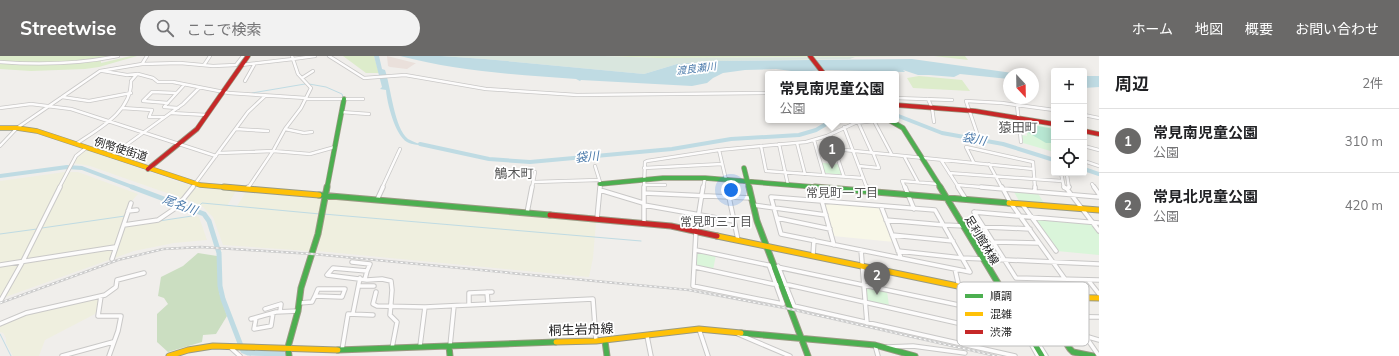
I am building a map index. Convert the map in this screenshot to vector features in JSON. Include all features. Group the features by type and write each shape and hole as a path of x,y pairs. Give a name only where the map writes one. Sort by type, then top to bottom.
{"street":[{"path":"0,62 59,65 118,56"},
{"path":"142,64 147,56"},
{"path":"204,65 210,56"},
{"name":"例幣使街道","path":"0,128 17,128 37,131 148,169 197,129 223,92 243,56"},
{"name":"例幣使街道","path":"239,65 248,56"},
{"path":"0,146 17,128 100,71 142,64 180,63 204,65 254,65 274,60 314,56"},
{"path":"329,56 359,77 368,78 405,75 476,88 576,95 765,93"},
{"path":"810,56 822,71"},
{"path":"246,190 273,151 285,129 300,110 311,88 297,73 292,58"},
{"path":"245,82 254,65"},
{"path":"100,71 127,75 137,74 153,78 158,82 223,92 306,99 363,99"},
{"path":"302,78 313,71"},
{"path":"76,144 109,121 122,108 132,91 131,81 137,74"},
{"path":"178,108 164,107 184,85"},
{"path":"111,156 178,108 199,88"},
{"path":"62,97 89,101 131,92"},
{"path":"168,103 143,101 152,92 176,93"},
{"path":"124,225 158,220 177,207 219,153 248,112 265,96"},
{"path":"899,98 952,100"},
{"path":"289,356 288,347 298,310 303,281 316,246 344,99"},
{"path":"928,99 934,122"},
{"path":"899,101 902,106 970,110 1051,123"},
{"path":"978,133 966,101 1051,110"},
{"path":"0,108 26,104 71,109 216,156"},
{"path":"1017,105 1021,142"},
{"path":"122,108 152,110 148,117 164,118"},
{"path":"341,112 369,114"},
{"path":"171,113 207,115"},
{"path":"1087,116 1099,118"},
{"path":"644,224 645,161 719,150 797,143 814,140 830,135 844,127 855,123"},
{"path":"858,123 879,168 859,166"},
{"path":"875,123 892,155"},
{"name":"足利館林線","path":"894,123 903,128 923,158 997,282"},
{"path":"844,127 868,191"},
{"path":"236,129 268,130"},
{"path":"285,129 304,133 312,132"},
{"path":"1087,131 1099,134"},
{"path":"830,135 844,176"},
{"path":"814,140 824,175"},
{"path":"797,143 805,174"},
{"path":"779,144 788,184"},
{"path":"761,146 766,171 863,178"},
{"path":"219,153 273,151 310,154 335,147"},
{"path":"974,163 966,147 1033,162 1035,191"},
{"path":"1087,147 1099,150"},
{"path":"2,300 71,164 76,156 86,148"},
{"path":"377,201 400,149"},
{"path":"835,149 1033,169"},
{"path":"719,150 726,180"},
{"path":"904,156 919,182"},
{"path":"941,160 965,198"},
{"path":"1087,162 1099,166"},
{"path":"644,168 722,164"},
{"path":"989,164 1010,202 1065,279"},
{"path":"595,166 600,190 597,219"},
{"path":"744,168 753,205 773,266 808,356"},
{"path":"148,169 195,184 246,190 597,219 696,231 957,286"},
{"path":"527,213 535,172"},
{"path":"949,173 1062,181"},
{"path":"1061,176 1064,188 1067,189 1099,231"},
{"path":"1067,176 1069,188 1067,189"},
{"path":"534,182 644,182 674,178 705,178 1099,210"},
{"path":"705,178 696,231 693,286 783,304 780,284"},
{"path":"914,209 902,181 938,184"},
{"path":"644,182 665,185"},
{"path":"1092,184 1099,194"},
{"path":"957,185 1099,197"},
{"path":"818,187 834,244"},
{"path":"600,190 644,204 734,221"},
{"path":"644,193 751,198"},
{"path":"729,197 738,240"},
{"path":"771,197 822,201 935,210 970,272 782,234 771,197"},
{"path":"112,259 131,203"},
{"path":"1021,203 1056,251"},
{"path":"753,205 826,215"},
{"path":"881,206 901,258"},
{"path":"128,212 137,210"},
{"path":"1099,223 974,212 1016,278 1099,280"},
{"path":"777,218 830,229"},
{"path":"886,220 944,225 1030,229"},
{"path":"892,235 953,241"},
{"path":"813,255 814,240"},
{"path":"993,242 1039,243"},
{"path":"0,264 115,247"},
{"path":"696,250 864,284 957,305"},
{"path":"861,250 867,323"},
{"path":"898,251 984,260 1052,261 1099,264"},
{"path":"352,262 370,264 365,279"},
{"path":"695,267 957,323"},
{"path":"367,271 334,268 327,275 367,280 382,279 391,281 392,290 390,314 397,322 392,348"},
{"path":"955,269 957,282"},
{"path":"0,324 26,313 101,296 116,286 117,280 144,274"},
{"path":"353,314 360,278"},
{"path":"1088,280 1099,294"},
{"path":"780,284 794,306 957,343"},
{"path":"359,286 374,286"},
{"path":"299,303 312,302 314,296 318,289 345,289 342,297 314,296"},
{"path":"376,292 374,305 391,306 454,306 593,299 596,341"},
{"path":"487,292 488,304"},
{"path":"469,305 469,293 492,292"},
{"path":"101,296 98,316 121,316 118,332 109,356"},
{"path":"1089,298 1099,298"},
{"path":"265,309 282,304 280,311"},
{"path":"450,356 454,306"},
{"path":"420,346 425,307"},
{"path":"251,319 280,311 298,310"},
{"path":"256,318 254,329 271,326 273,313"},
{"path":"342,350 348,314 360,313 364,316 373,315"},
{"path":"699,330 708,356"},
{"name":"桐生岩舟線","path":"228,346 342,350 525,342 605,341 699,330 875,345 887,347 915,356"},
{"path":"734,332 747,339 790,356"},
{"path":"647,336 650,356"},
{"path":"1089,337 1099,340"},
{"path":"605,341 607,356"},
{"path":"62,356 113,342"},
{"path":"1089,342 1099,356"},
{"path":"875,345 878,356"},
{"path":"887,347 891,345 906,346 965,353"},
{"path":"169,356 188,350 205,347 228,346 240,356"},
{"path":"972,346 1015,356"},
{"path":"1032,346 1038,356"},
{"name":"足利館林線","path":"1036,346 1042,356"},
{"path":"1039,346 1046,356"},
{"path":"1069,346 1074,356"},
{"path":"1072,351 1093,356"}],"shaded area":[{"path":"387,56 416,63 407,69 390,67 388,66"},
{"path":"441,56 604,56 658,58 855,57 850,59 718,61 677,64 644,74"},
{"path":"824,203 879,207 894,242 833,236"}],"green space":[{"path":"0,56 116,56 69,63 0,62"},
{"path":"137,56 99,67 85,69 31,71 0,69 0,63 54,65 101,60 101,63"},
{"path":"343,56 374,56 379,73 366,73"},
{"path":"604,56 934,56 658,58"},
{"path":"934,56 965,56 968,60"},
{"path":"919,76 962,80 970,91 913,88 907,78"},
{"path":"1025,123 1051,127 1051,151 1023,143 1022,135 1027,136"},
{"path":"1027,124 1051,128 1051,143 1046,143 1027,132"},
{"path":"85,149 192,186 183,198 181,198 90,166 73,163 77,156"},
{"path":"822,163 838,164 842,175 825,173"},
{"path":"65,172 78,172 138,194 130,203 122,226 196,216 199,217 207,240 174,243 134,251 0,299 0,181"},
{"path":"195,187 236,191 227,206 237,206 246,192 321,198 322,200 315,235 309,251 223,245 213,217 203,207 186,199"},
{"path":"1013,190 1037,192 1044,203 1019,201"},
{"path":"327,200 596,222 593,258 589,277 317,251 322,234"},
{"path":"1033,217 1092,224 1099,232 1099,255 1057,251"},
{"path":"698,251 716,255 713,270 697,266 696,252"},
{"path":"198,253 217,256 219,292 227,316 216,334 203,335 202,342 168,352 157,342 157,314 168,304 164,298 158,296 161,277 183,266"},
{"path":"867,286 887,291 889,306 868,302 866,300 865,287"},
{"path":"100,298 95,314 45,340 39,356 13,356 6,343 6,338 3,333 0,332 0,325 28,314"}],"water":[{"path":"374,56 379,56 382,69 385,70 396,117 403,134 408,139 426,146 409,143 399,133 390,110 386,90 380,89 382,87"},
{"name":"渡良瀬川","path":"400,56 441,56 485,59 644,74 677,64 718,61 912,59 1003,72 1003,78 960,74 954,77 918,75 903,70 905,72 823,70 791,71 776,69 745,70 723,73 707,83 692,86 580,81 576,79 509,74 443,65"},
{"path":"1087,76 1099,76 1099,87 1087,88"}],"waterway":[{"path":"252,93 305,84"},
{"path":"309,84 326,87 342,94 343,97"},
{"name":"袋川","path":"899,116 942,133 1003,144 1051,159"},
{"name":"袋川","path":"420,144 489,159 530,162 672,149 731,139 799,135 816,130 828,123"},
{"name":"尾名川","path":"0,176 67,167 82,168 135,188"},
{"name":"袋川","path":"1087,170 1099,174"},
{"name":"尾名川","path":"132,187 204,214 209,221 219,253 220,286 223,299 243,351 248,353 283,354 283,356"},
{"path":"200,205 202,203 320,214"},
{"name":"尾名川","path":"194,209 198,207"},
{"path":"323,214 641,241"},
{"path":"42,228 125,216"},
{"path":"159,221 192,216"},
{"path":"0,234 37,229"},
{"path":"0,334 11,356"}],"railway":[{"path":"0,303 118,260 163,249 201,247 313,254 689,290 790,309 996,356"}],"traffic: fast":[{"path":"289,356 288,347 298,311 301,288 318,234 344,99"},
{"path":"894,123 903,128 917,148 998,282"},
{"path":"744,168 757,221 808,356"},
{"path":"600,184 663,178 705,178 1009,203"},
{"path":"319,195 550,215"},
{"path":"741,333 875,345 915,356"},
{"path":"605,341 607,356"},
{"path":"338,350 556,342"},
{"path":"449,346 450,356"},
{"path":"1036,346 1042,356"},
{"path":"1068,346 1073,352 1093,356"}],"traffic: slow":[{"path":"0,128 17,128 37,131 200,185 319,195"},
{"path":"1009,203 1099,210"},
{"path":"717,236 957,286"},
{"path":"1089,298 1099,298"},
{"path":"556,342 596,341 699,329 741,333"},
{"path":"169,356 188,350 213,346 338,350"}],"traffic: jam":[{"path":"148,169 197,129 248,56"},
{"path":"810,56 822,71"},
{"path":"899,105 975,111 1051,124"},
{"path":"1087,132 1099,134"},
{"path":"550,215 671,226 717,236"}],"place":[{"name":"常見南児童公園","path":"832,169"},
{"name":"常見北児童公園","path":"877,295"}],"district":[{"name":"猿田町","path":"1018,127"},
{"name":"鵤木町","path":"514,173"},
{"name":"常見町一丁目","path":"842,193"},
{"name":"常見町三丁目","path":"716,222"}]}
